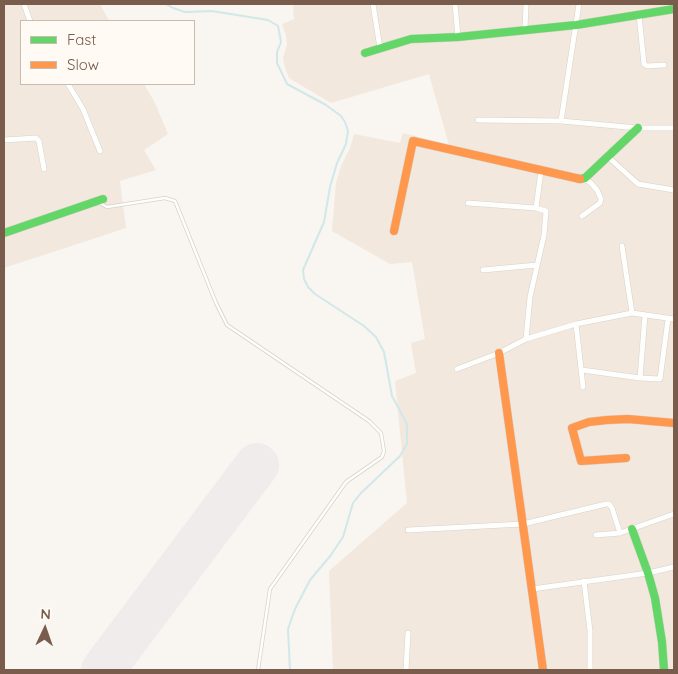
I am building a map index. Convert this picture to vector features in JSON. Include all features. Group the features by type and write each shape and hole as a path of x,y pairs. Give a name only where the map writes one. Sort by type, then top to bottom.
{"street":[{"path":"24,4 30,20"},
{"path":"373,4 380,48"},
{"path":"455,4 458,37"},
{"path":"525,29 526,4"},
{"path":"561,121 579,4"},
{"path":"365,53 411,39 458,37 576,25 674,9"},
{"path":"638,15 644,64 647,66 664,65"},
{"path":"69,85 84,109 100,151"},
{"path":"478,120 561,121 638,128 674,128"},
{"path":"582,179 638,128"},
{"path":"4,140 36,138 39,141 44,169"},
{"path":"394,231 413,141 590,182 601,199 600,203 582,216"},
{"path":"607,156 638,184 674,190"},
{"path":"536,208 541,171"},
{"path":"4,233 100,200"},
{"path":"468,203 545,209 547,214 530,297 526,339"},
{"path":"622,246 632,314"},
{"path":"483,270 537,265"},
{"path":"457,369 499,353 526,339 576,324 632,314 674,319"},
{"path":"640,378 646,315"},
{"path":"582,370 658,380 661,377 668,318"},
{"path":"576,324 583,387"},
{"path":"499,353 543,670"},
{"path":"626,458 581,461 572,428 589,422 607,420 628,419 674,423"},
{"path":"408,530 523,524 609,504 620,533"},
{"path":"596,534 620,533 674,514"},
{"path":"632,529 648,573 660,622 664,670"},
{"path":"532,589 648,573 674,567"},
{"path":"584,582 590,631 590,670"},
{"path":"406,670 408,633"}],"lane":[{"path":"100,200 100,204 107,207 165,198 175,201 216,303 227,325 369,421 381,433 384,451 382,457 346,482 270,589 258,670"}],"shaded area":[{"path":"4,4 104,4 101,6 108,20 20,20 20,85 145,85 155,103 168,134 144,150 156,170 120,181 126,228 4,268"},
{"path":"293,4 674,4 674,670 333,670 329,571 407,503 395,381 416,373 411,343 425,339 412,262 390,264 332,231 336,183 354,134 400,143 403,133 449,145 429,74 331,103 289,78 283,58 287,45 282,24 294,19"}],"waterway":[{"path":"166,4 185,12 212,11 268,20 278,26 281,42 277,52 277,63 287,84 326,105 341,116 345,122 348,131 346,144 337,163 330,187 324,222 303,270 304,279 308,287 315,294 364,326 376,337 384,352 392,396 407,424 407,444 400,456 353,503 343,537 310,580 295,609 288,629 290,670"}],"runway":[{"path":"103,670 257,465"}],"traffic: fast":[{"path":"365,53 411,39 458,37 576,25 674,9"},
{"path":"580,179 585,178 638,128"},
{"path":"4,233 103,199"},
{"path":"632,529 655,598 664,670"}],"traffic: slow":[{"path":"394,231 413,141 580,179"},
{"path":"499,353 543,670"},
{"path":"626,458 581,461 572,428 589,422 607,420 628,419 674,423"}]}
